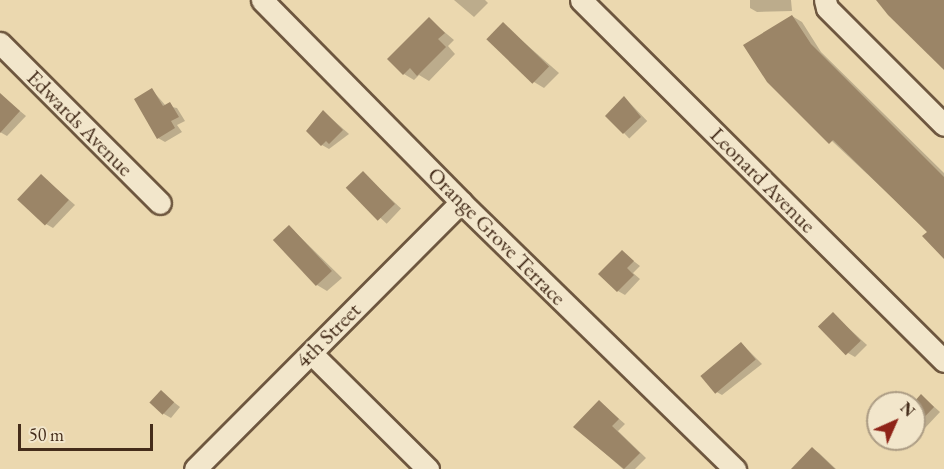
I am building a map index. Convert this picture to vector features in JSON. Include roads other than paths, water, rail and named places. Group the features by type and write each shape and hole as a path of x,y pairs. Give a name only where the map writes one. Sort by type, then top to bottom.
{"street":[{"name":"Orange Grove Terrace","path":"262,0 461,202 735,469"},
{"name":"Leonard Avenue","path":"581,0 944,361"},
{"path":"825,0 826,8 944,125"},
{"name":"Edwards Avenue","path":"0,44 160,202"},
{"name":"4th Street","path":"195,469 461,202"},
{"path":"311,353 428,469"}]}
